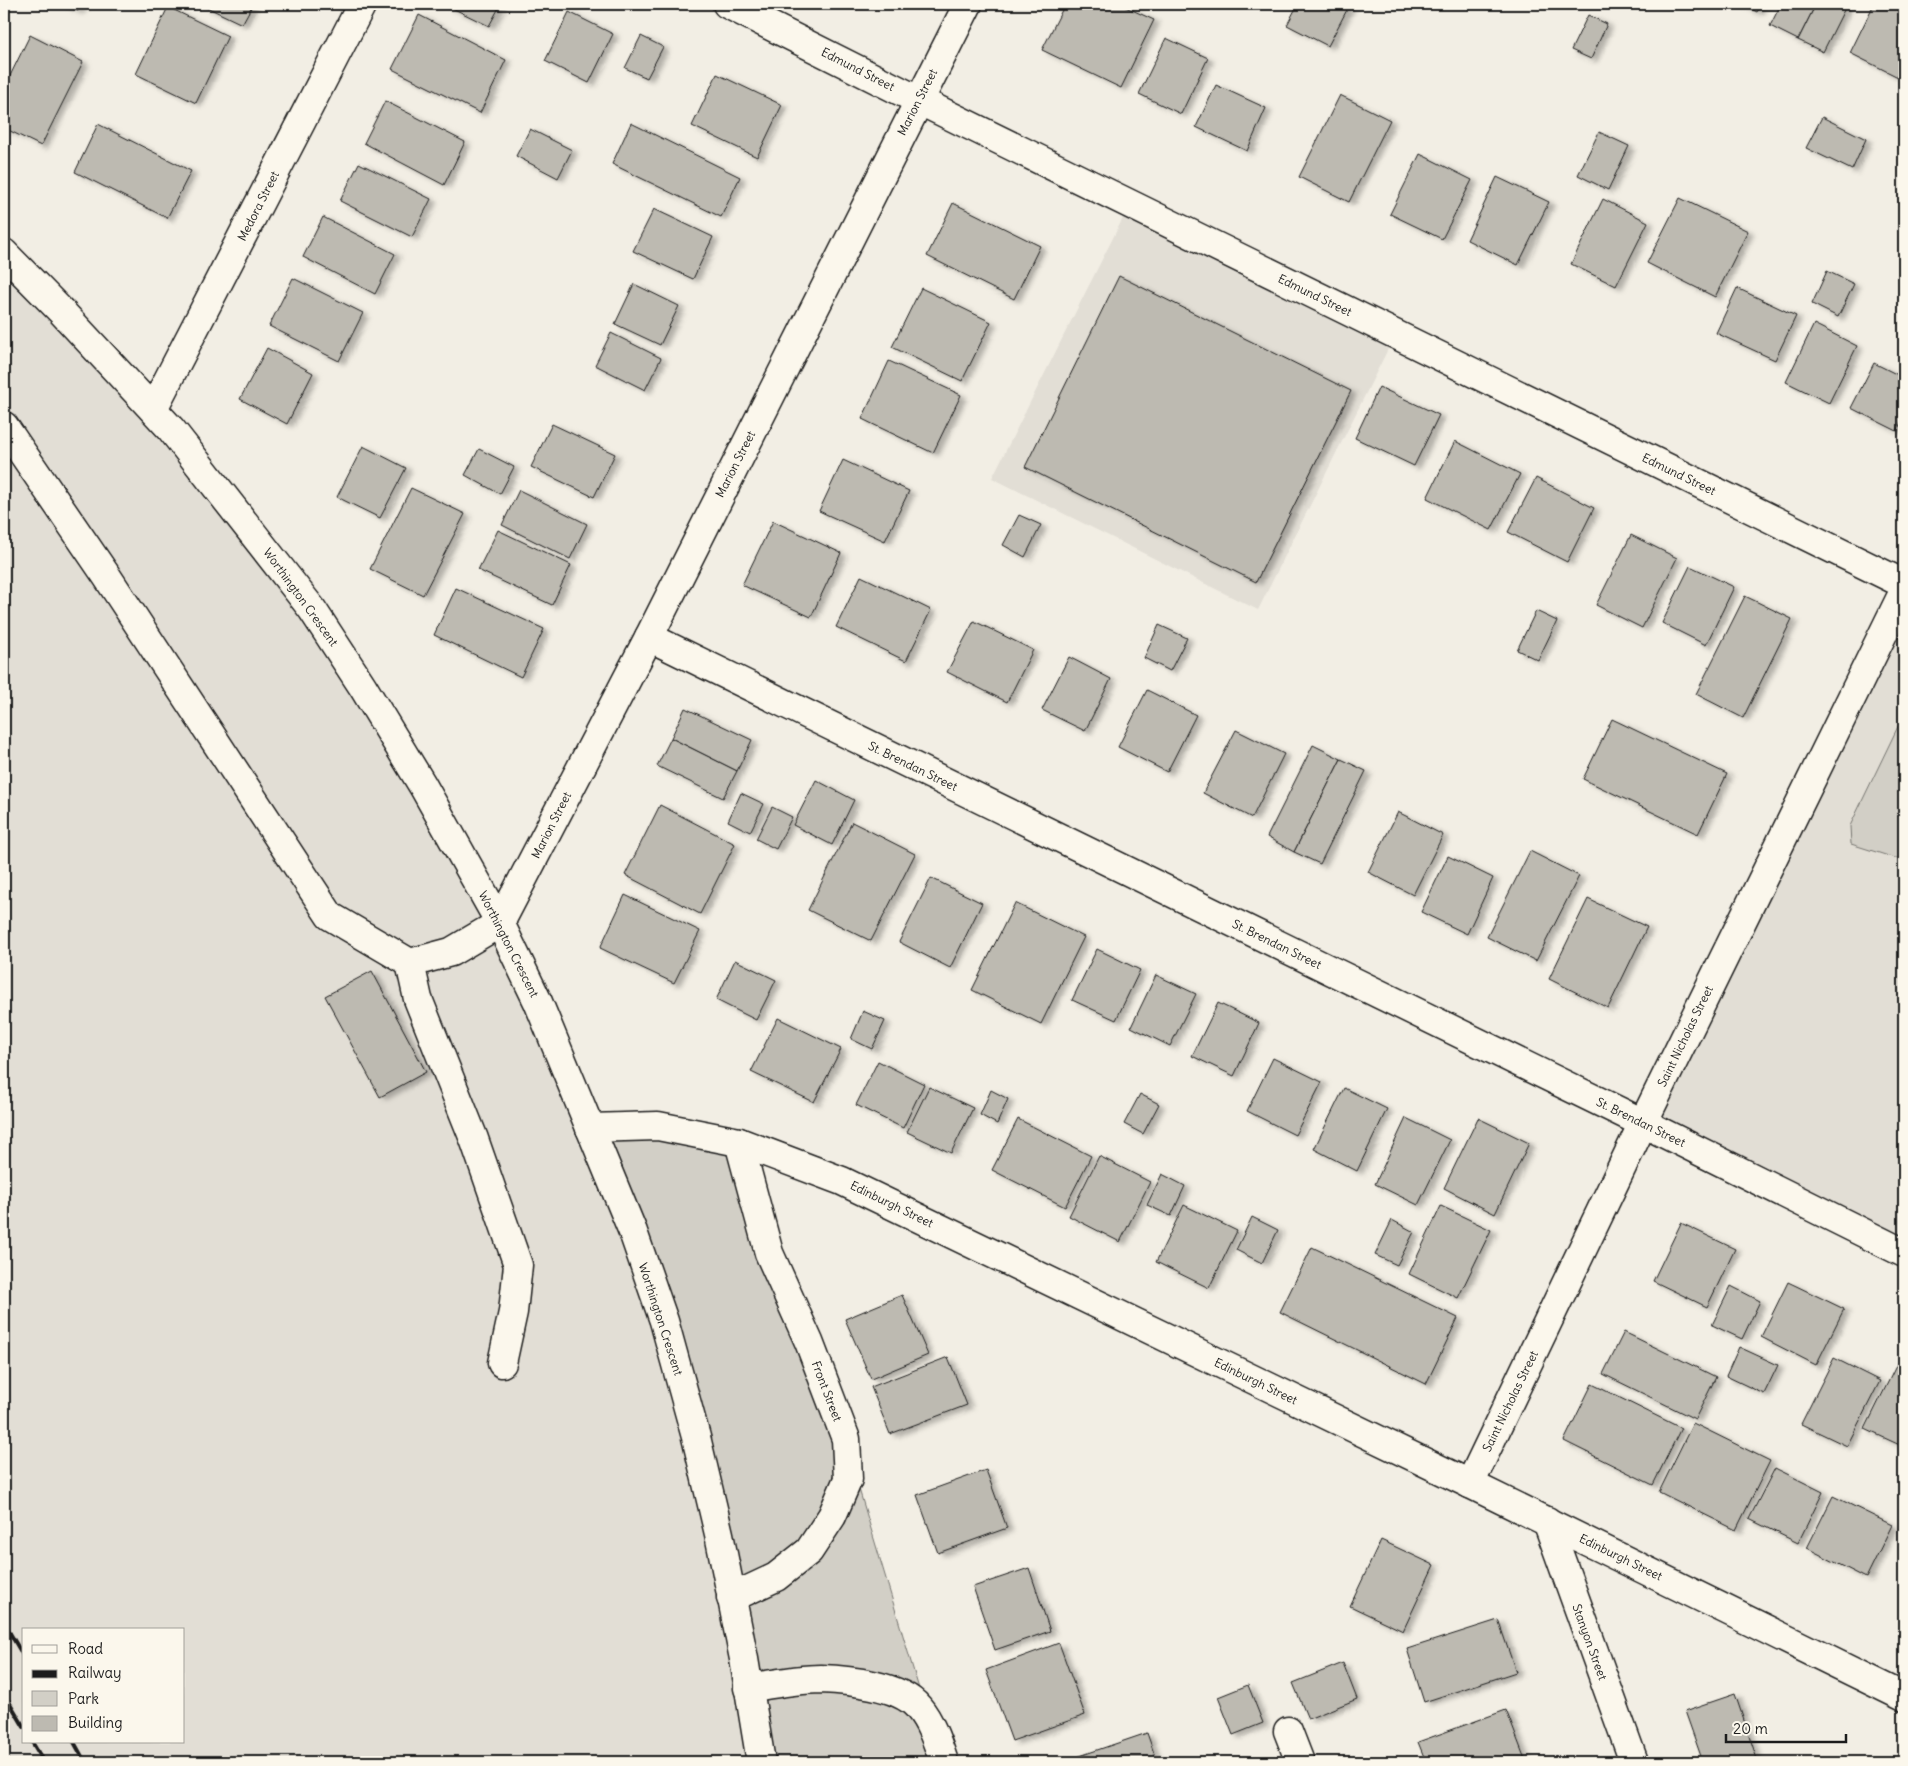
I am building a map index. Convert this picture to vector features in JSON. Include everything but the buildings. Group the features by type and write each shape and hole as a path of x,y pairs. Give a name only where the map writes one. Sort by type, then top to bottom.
{"street":[{"name":"Medora Street","path":"153,409 362,4"},
{"name":"Edmund Street","path":"728,4 918,100 1904,584"},
{"name":"Marion Street","path":"500,923 649,636 968,4"},
{"name":"Worthington Crescent","path":"4,253 153,409 312,609 363,687 418,778 500,923 538,1002 633,1232 664,1321 698,1446 719,1534 761,1762"},
{"path":"4,426 106,575 330,916 410,963 450,952 500,923"},
{"name":"Saint Nicholas Street","path":"1470,1484 1643,1123 1904,591"},
{"name":"St. Brendan Street","path":"649,636 1643,1123 1904,1253"},
{"path":"410,963 418,1000 474,1139 518,1265 513,1312 502,1363"},
{"name":"Edinburgh Street","path":"590,1128 658,1126 739,1142 842,1180 1904,1696"},
{"name":"Front Street","path":"731,1598 776,1577 809,1552 832,1516 848,1479 846,1439 809,1342 769,1254 739,1142"},
{"name":"Stanyon Street","path":"1546,1521 1634,1762"},
{"path":"748,1688 821,1679 875,1685 898,1692 918,1706 935,1736 944,1762"},
{"path":"1288,1731 1300,1762"}],"shaded area":[{"path":"1128,208 1393,339 1258,610 992,478"},
{"path":"4,257 237,516 479,892 662,1322 757,1762 4,1762"},
{"path":"1904,596 1904,1250 1646,1122"}],"green space":[{"path":"1904,714 1904,858 1895,858 1851,844 1850,826"},
{"path":"588,1133 743,1145 850,1459 941,1762 757,1762 693,1438"}],"railway":[{"path":"4,1623 22,1654"},
{"path":"4,1693 22,1724"},
{"path":"33,1744 44,1762"},
{"path":"75,1744 85,1762"}]}
